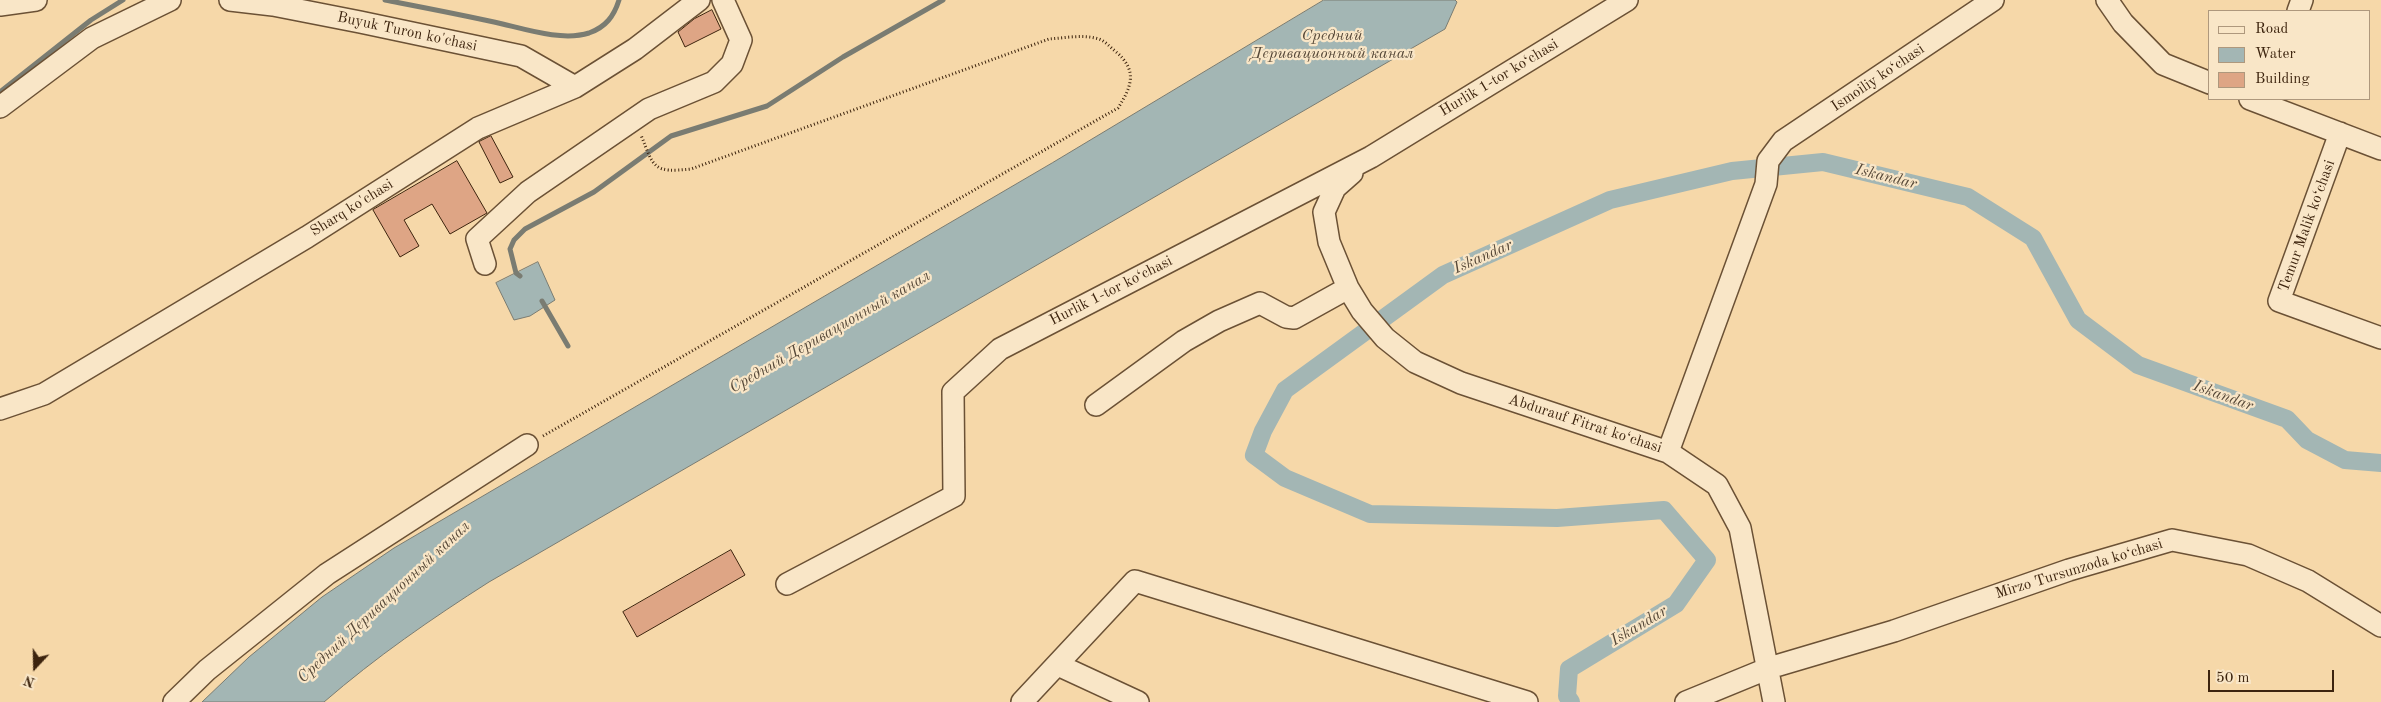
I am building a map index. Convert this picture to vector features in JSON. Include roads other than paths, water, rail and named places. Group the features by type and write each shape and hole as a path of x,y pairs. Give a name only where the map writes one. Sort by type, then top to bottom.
{"street":[{"path":"0,6 36,0"},
{"path":"0,107 92,38 170,0"},
{"name":"Buyuk Turon ko'chasi","path":"230,0 273,5 341,18 521,56 575,87"},
{"name":"Sharq ko'chasi","path":"0,410 44,394 307,237 478,128 575,87 635,49 698,0"},
{"path":"485,264 477,239 528,192 649,108 714,82 732,64 741,40 723,0"},
{"name":"Hurlik 1-tor ko‘chasi","path":"787,584 954,496 953,392 1000,349 1371,157 1627,0"},
{"name":"Ismoiliy ko‘chasi","path":"1668,452 1766,184 1768,161 1783,141 1993,0"},
{"path":"2107,0 2123,24 2163,64 2208,82"},
{"path":"2253,100 2381,149"},
{"name":"Temur Malik ko‘chasi","path":"2340,133 2279,301 2381,338"},
{"name":"Hurlik 1-tor ko‘chasi","path":"1362,311 1348,288 1329,242 1324,212 1335,188 1371,157"},
{"path":"1096,405 1184,341 1219,320 1260,303 1286,317 1294,318 1348,288"},
{"name":"Abdurauf Fitrat ko‘chasi","path":"1362,311 1385,338 1415,362 1461,383 1668,452 1717,485 1740,528 1769,668 1774,702"},
{"path":"174,702 207,670 327,574 527,445"},
{"name":"Mirzo Tursunzoda ko‘chasi","path":"1686,702 1769,668 1894,631 2069,570 2172,540 2248,555 2308,581 2381,626"},
{"path":"1022,702 1058,665 1131,583 1141,581 1528,702"},
{"path":"1058,665 1138,702"}],"water":[{"name":"Средний Деривационный канал","path":"1324,0 1455,0 1457,2 1445,29 489,582 404,639 324,702 202,702 249,657 322,597 394,548 1052,163"},
{"path":"538,262 555,300 530,316 514,320 496,283"}],"waterway":[{"path":"0,92 91,20 123,0"},
{"path":"385,0 542,33 566,36 589,33 600,28 612,16 619,0"},
{"path":"520,276 516,273 510,249 514,240 525,229 594,192 671,136 767,106 843,57 943,0"},
{"name":"Iskandar","path":"1571,702 1567,696 1569,669 1676,604 1707,560 1664,510 1557,518 1370,514 1285,478 1254,455 1263,431 1285,390 1443,275 1610,200 1732,171 1823,162 1968,197 2033,238 2078,320 2138,365 2287,419 2307,440 2345,460 2381,463"},
{"path":"542,301 568,346"}]}
